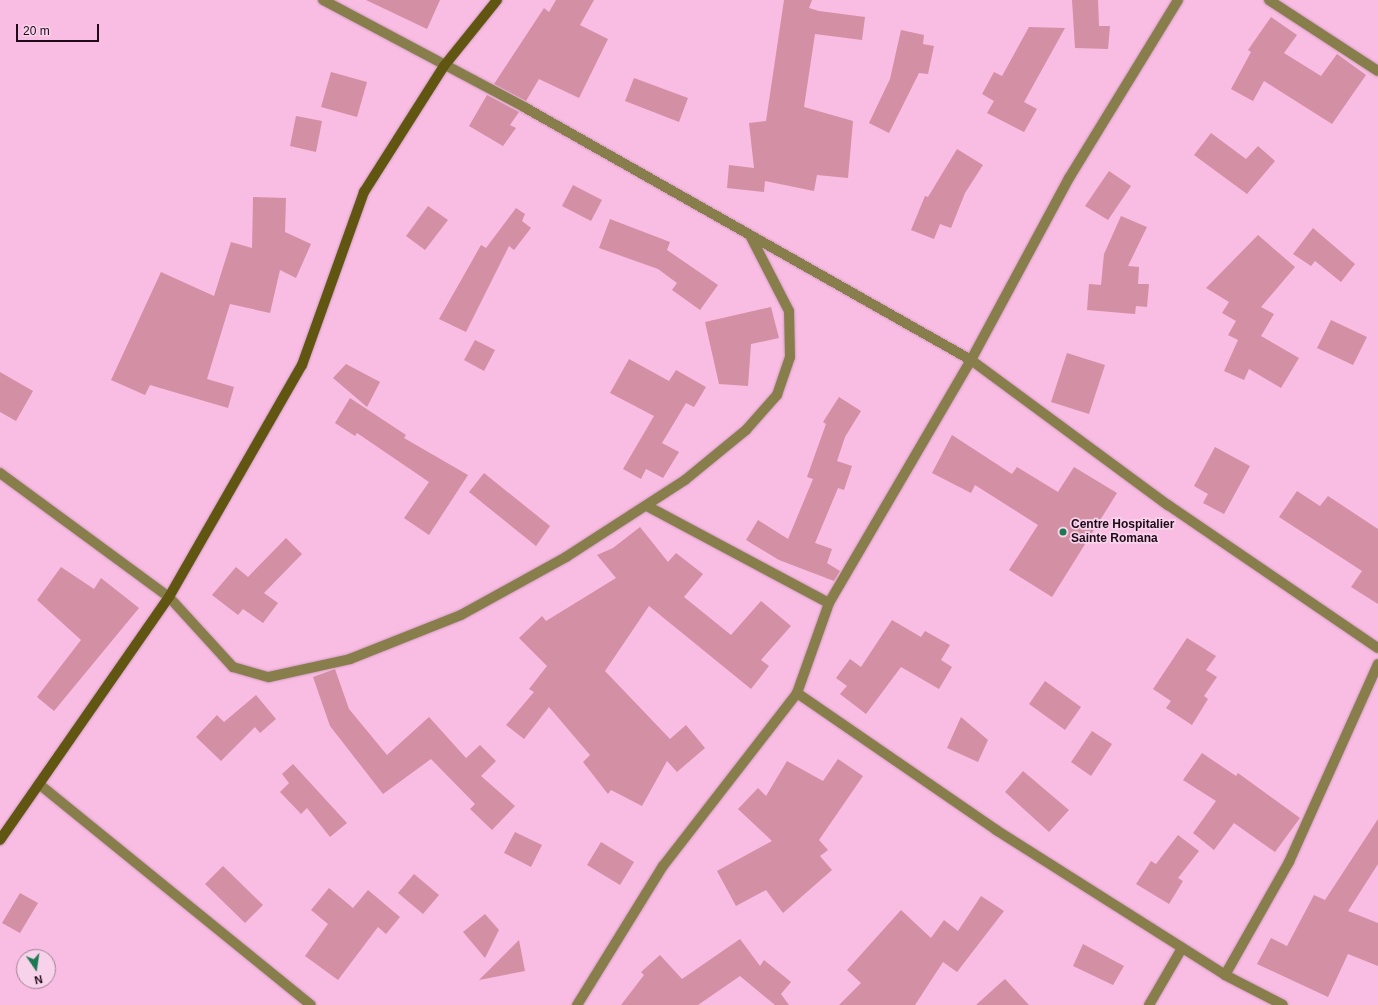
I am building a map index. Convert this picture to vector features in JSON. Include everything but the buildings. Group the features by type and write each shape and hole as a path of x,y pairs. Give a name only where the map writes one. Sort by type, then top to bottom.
{"street":[{"path":"323,0 444,66 524,107 751,237 971,360 1168,505 1378,648"},
{"path":"0,840 169,597 302,365 364,192 444,66 497,0"},
{"path":"577,1005 663,866 797,692 830,603 971,360 1069,178 1178,0"},
{"path":"1269,0 1378,71"},
{"path":"0,473 169,597 233,667 269,677 293,674 350,659 461,615 566,557 647,506 746,430 777,395 790,358 789,311 751,237"},
{"path":"647,506 830,603"},
{"path":"1225,976 1289,862 1378,664"},
{"path":"797,692 996,830 1225,976 1282,1005"},
{"path":"38,784 311,1005"},
{"path":"1148,1005 1182,948"}],"place":[{"name":"Centre Hospitalier Sainte Romana","path":"1063,532"}]}
